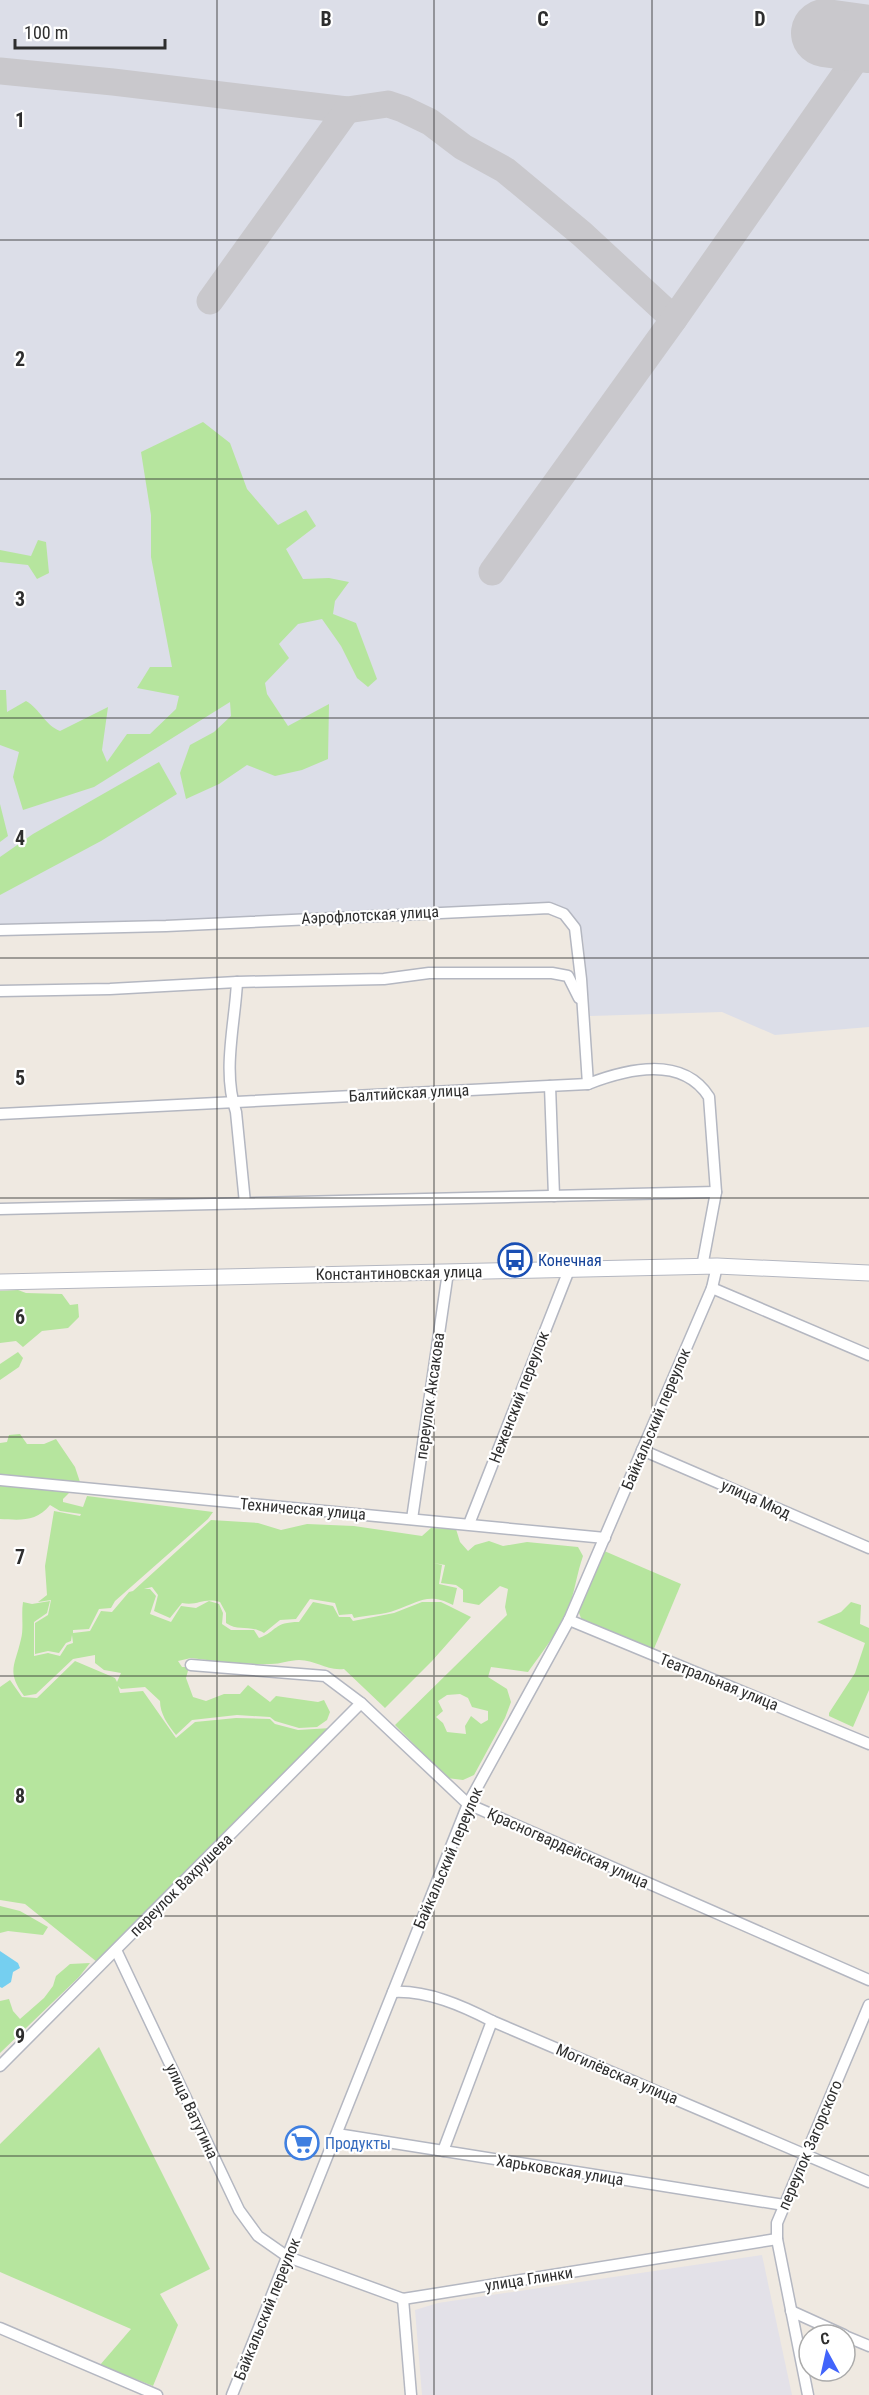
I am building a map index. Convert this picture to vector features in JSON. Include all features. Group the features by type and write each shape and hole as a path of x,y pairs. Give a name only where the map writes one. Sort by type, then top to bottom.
{"street":[{"name":"Аэрофлотская улица","path":"0,930 166,926 549,908 564,914 575,928 588,1084"},
{"path":"0,991 384,979 429,973 552,973 568,976 582,1005"},
{"path":"237,982 236,1017 230,1057 232,1102 236,1112 245,1203"},
{"name":"Балтийская улица","path":"0,1114 588,1084 618,1073 648,1069 678,1071 701,1084 709,1097 716,1192 710,1267"},
{"path":"550,1086 554,1196"},
{"path":"0,1209 716,1192"},
{"name":"Константиновская улица","path":"0,1282 710,1267 869,1273"},
{"name":"Байкальский переулок","path":"232,2395 468,1804 569,1620 712,1288 710,1267"},
{"name":"Неженский переулок","path":"469,1524 569,1269"},
{"name":"переулок Аксакова","path":"412,1519 448,1272"},
{"path":"712,1288 869,1355"},
{"name":"улица Мюд","path":"642,1450 869,1548"},
{"name":"Техническая улица","path":"0,1480 605,1538"},
{"name":"Театральная улица","path":"569,1620 869,1744"},
{"name":"Красногвардейская улица","path":"191,1665 325,1676 362,1703 468,1804 869,1980"},
{"name":"переулок Вахрушева","path":"0,2066 362,1703"},
{"name":"улица Ватутина","path":"116,1950 239,2210 258,2236 288,2257"},
{"name":"Могилёвская улица","path":"393,1992 405,1991 464,2006 492,2021 869,2182"},
{"name":"переулок Загорского","path":"808,2395 777,2239 777,2223 869,2005"},
{"path":"443,2151 492,2021"},
{"name":"Харьковская улица","path":"337,2134 784,2205"},
{"name":"улица Глинки","path":"288,2257 403,2299 777,2239"},
{"path":"403,2299 411,2395"},
{"path":"791,2311 818,2323"},
{"path":"0,2328 157,2395"}],"shaded area":[{"path":"0,0 869,0 869,1027 775,1035 722,1012 590,1016 583,939 578,926 533,905 0,927"},
{"path":"762,2255 792,2395 422,2395 415,2310 438,2303"}],"green space":[{"path":"203,422 230,443 247,489 278,525 306,510 316,526 286,549 303,579 329,578 349,582 335,601 333,614 356,623 377,679 368,687 357,678 341,646 322,619 298,624 279,644 289,658 265,683 267,694 288,726 329,704 328,759 302,770 275,776 247,765 219,784 186,799 180,773 190,745 214,732 231,716 230,702 94,787 23,810 13,777 19,752 0,745 0,690 6,690 7,712 26,701 50,725 60,731 108,707 102,750 107,762 127,734 150,734 176,709 179,696 137,688 150,667 172,667 151,557 151,515 141,452"},
{"path":"38,540 46,542 49,573 37,579 28,565 0,562 0,550 31,556"},
{"path":"159,762 177,794 101,841 0,895 0,857 33,834"},
{"path":"0,804 8,836 0,842"},
{"path":"18,1290 26,1293 62,1294 70,1305 78,1304 79,1317 68,1328 42,1331 23,1347 16,1341 0,1343 0,1291"},
{"path":"18,1352 23,1358 19,1367 0,1380 0,1364"},
{"path":"20,1434 27,1444 44,1444 56,1439 75,1467 80,1482 63,1499 63,1502 83,1507 87,1496 213,1512 208,1519 115,1601 111,1608 99,1609 89,1629 73,1630 73,1633 90,1631 101,1611 112,1612 129,1592 133,1591 211,1520 258,1523 281,1530 307,1524 354,1526 422,1536 431,1528 456,1529 460,1542 468,1551 475,1545 489,1541 503,1546 527,1542 578,1547 583,1556 565,1616 528,1672 491,1667 488,1677 507,1689 511,1702 505,1718 474,1775 463,1780 447,1778 395,1725 507,1615 505,1607 508,1589 500,1586 479,1605 463,1602 463,1590 456,1585 441,1583 445,1565 434,1563 442,1565 439,1584 457,1588 453,1605 430,1599 418,1601 391,1612 354,1618 352,1614 339,1615 335,1603 310,1599 296,1619 280,1620 264,1633 259,1630 231,1626 226,1623 226,1613 220,1602 209,1601 219,1604 223,1613 222,1624 231,1630 254,1630 259,1638 280,1625 299,1622 313,1602 333,1606 339,1617 350,1617 353,1621 394,1613 422,1602 441,1602 471,1617 432,1661 385,1708 344,1669 299,1660 274,1664 191,1658 178,1661 182,1667 189,1667 186,1678 193,1697 206,1701 224,1694 240,1694 248,1685 270,1702 276,1696 318,1702 324,1700 330,1712 327,1720 317,1727 299,1728 275,1721 270,1717 237,1715 192,1720 176,1735 163,1715 160,1701 145,1687 121,1689 118,1686 120,1693 143,1691 176,1738 195,1722 236,1718 270,1719 275,1724 298,1730 331,1728 97,1962 25,1904 0,1900 0,1687 10,1680 22,1697 37,1698 75,1661 115,1678 117,1682 121,1673 104,1670 95,1663 95,1655 73,1659 36,1694 24,1696 18,1687 14,1668 22,1635 23,1602 32,1604 50,1601 47,1613 34,1622 34,1656 48,1653 60,1656 67,1645 73,1643 72,1635 71,1641 66,1643 59,1653 48,1651 35,1654 35,1623 48,1615 51,1600 38,1602 47,1595 45,1566 54,1511 80,1516 81,1514 60,1511 50,1505 34,1517 0,1519 0,1443 7,1442 9,1435","holes":["152,1587 158,1595 154,1611 170,1618 182,1603 209,1601 196,1608 181,1606 171,1622 150,1614 156,1596 150,1589 144,1589","460,1694 468,1698 472,1707 488,1711 488,1720 481,1724 471,1716 465,1726 466,1734 447,1732 443,1723 436,1717 443,1711 438,1701 447,1695"]},
{"path":"602,1550 681,1584 653,1651 582,1621 578,1610"},
{"path":"851,1602 861,1605 860,1624 869,1628 869,1690 853,1727 829,1716 829,1713 855,1673 865,1643 817,1622 841,1612"},
{"path":"0,1906 20,1911 48,1927 43,1935 8,1931 0,1933"},
{"path":"90,1963 79,1977 0,2053 0,2001 9,1999 13,2011 20,2019 44,1998 53,1986 56,1976 70,1964"},
{"path":"99,2047 210,2269 160,2294 178,2325 153,2386 100,2365 131,2329 0,2272 0,2144"}],"water":[{"path":"0,1951 18,1963 20,1968 13,1972 11,1982 2,1988 0,1987"}],"taxiway":[{"path":"492,572 674,319 869,40"},
{"path":"0,71 347,110 388,104 403,109 430,122 463,147 505,170 582,234 674,319"},
{"path":"210,301 347,110"}],"runway":[{"path":"825,33 869,39"}],"place":[{"name":"Конечная","path":"515,1260"},
{"name":"Продукты","path":"302,2143"}]}
